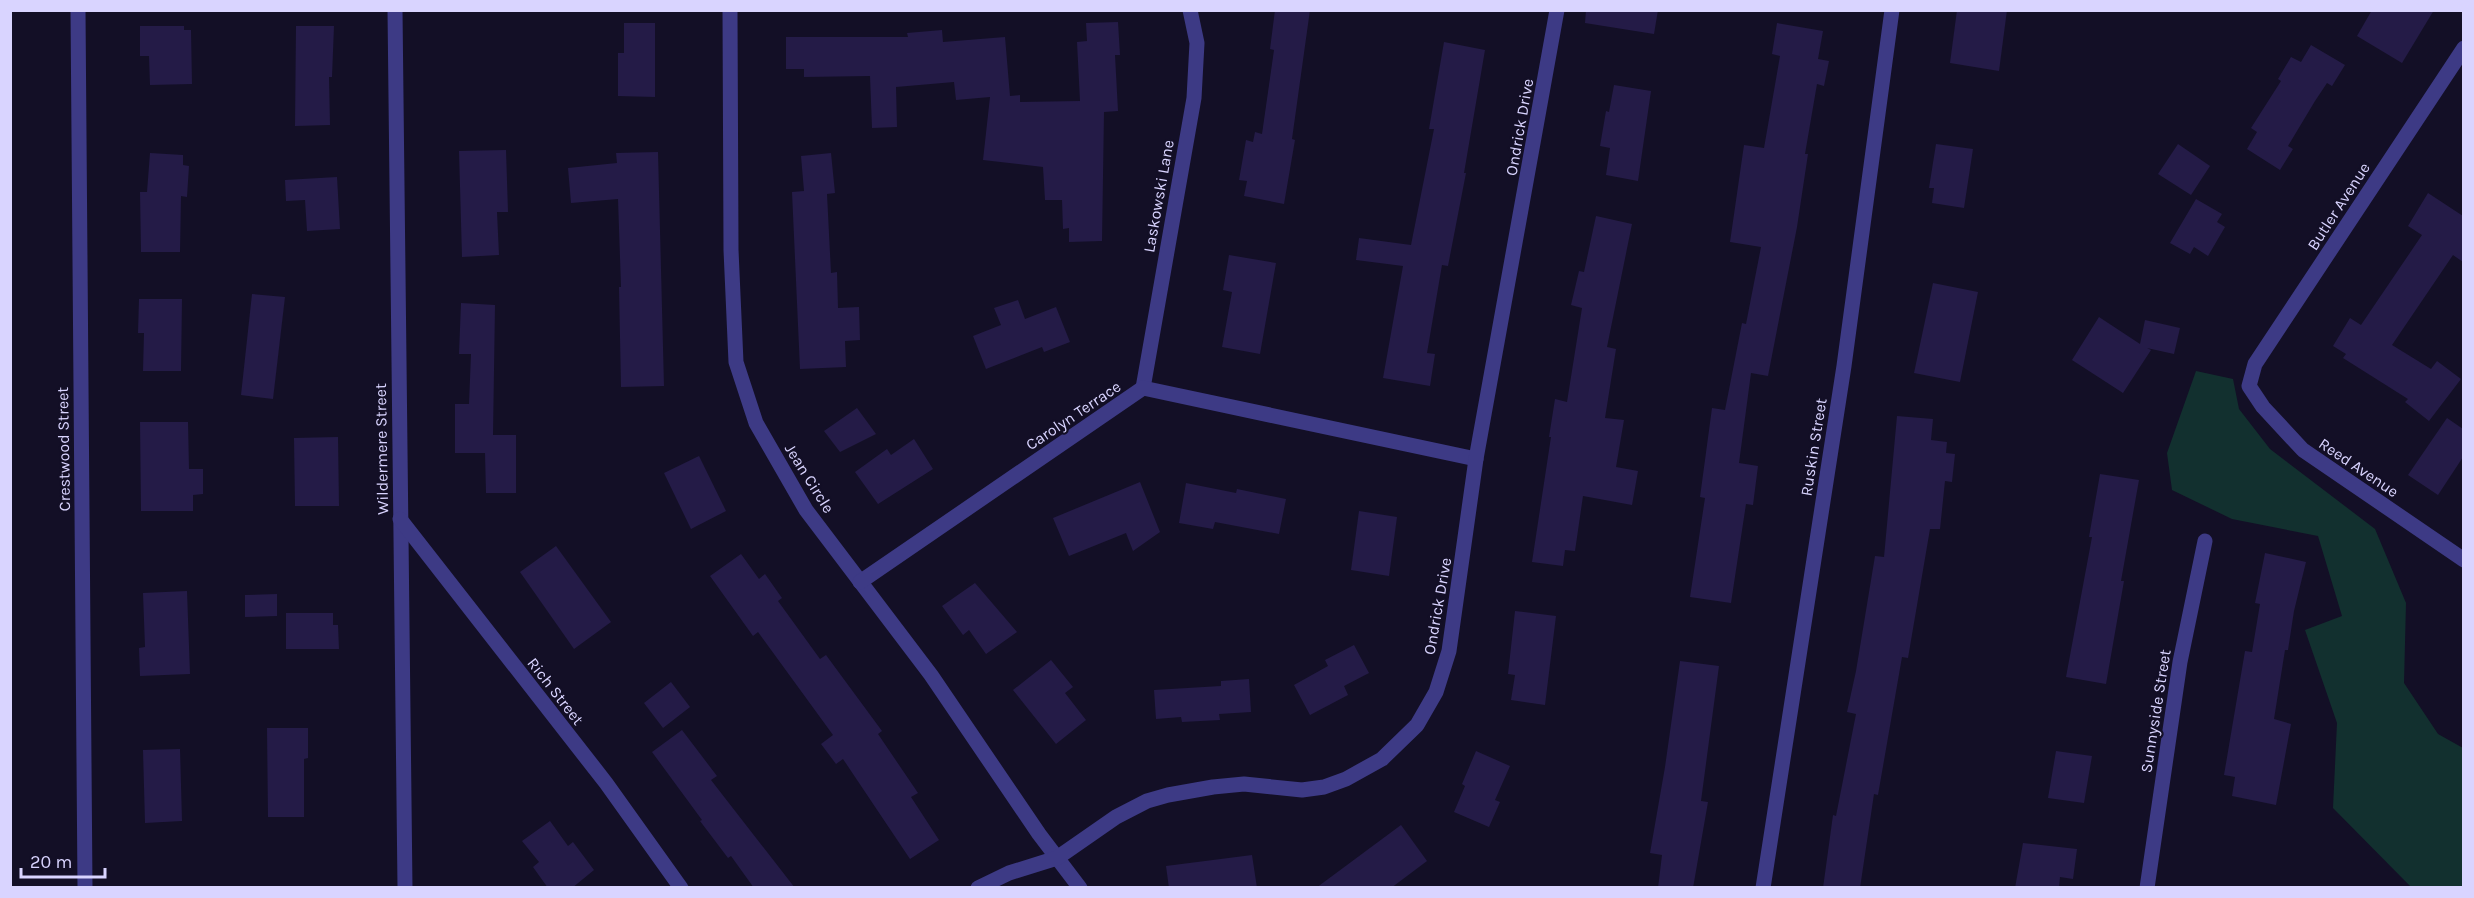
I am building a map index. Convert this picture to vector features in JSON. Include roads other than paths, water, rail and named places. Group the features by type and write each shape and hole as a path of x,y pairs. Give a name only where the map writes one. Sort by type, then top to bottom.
{"street":[{"name":"Crestwood Street","path":"78,10 85,888"},
{"name":"Wildermere Street","path":"395,10 405,888"},
{"name":"Jean Circle","path":"730,10 731,250 736,362 756,423 806,510 931,675 1080,888"},
{"name":"Laskowski Lane","path":"1143,388 1194,98 1197,43 1190,10"},
{"name":"Ondrick Drive","path":"978,888 1009,873 1058,858 1116,817 1147,801 1213,787 1244,784 1302,790 1324,787 1346,779 1382,759 1417,725 1436,692 1449,651 1476,459 1557,10"},
{"name":"Ruskin Street","path":"1763,888 1844,366 1892,10"},
{"name":"Butler Avenue","path":"2249,386 2255,364 2463,48"},
{"name":"Reed Avenue","path":"2249,386 2263,407 2303,450 2463,561"},
{"name":"Carolyn Terrace","path":"860,582 1143,388 1476,459"},
{"name":"Rich Street","path":"400,519 606,783 681,888"},
{"name":"Sunnyside Street","path":"2147,888 2180,662 2205,541"}]}
